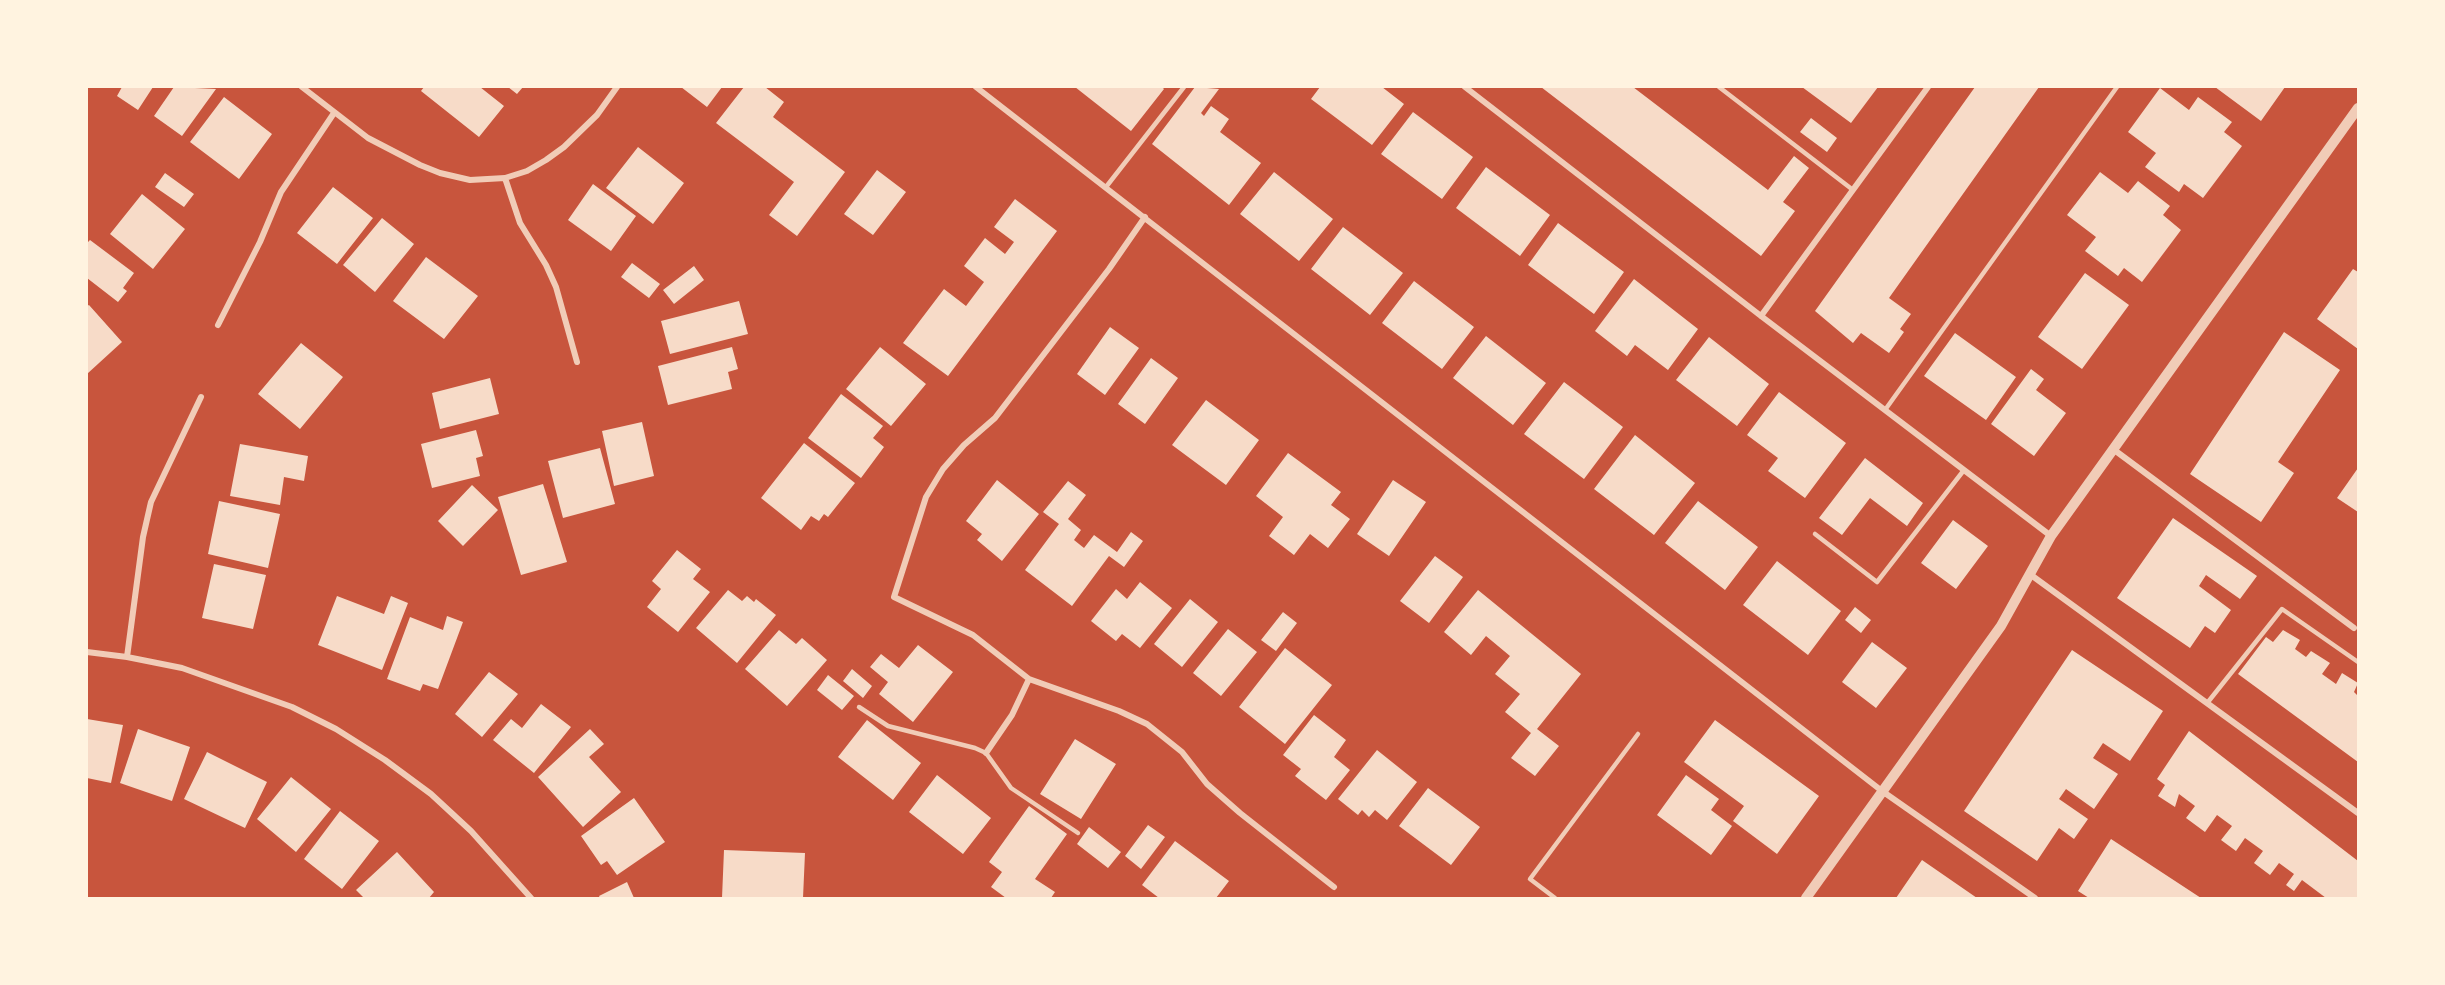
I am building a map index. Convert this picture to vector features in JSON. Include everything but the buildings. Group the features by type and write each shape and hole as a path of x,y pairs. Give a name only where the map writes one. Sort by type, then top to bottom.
{"street":[{"path":"302,87 368,138 440,173 470,180 505,178 527,171 564,147 597,115 617,87"},
{"path":"976,87 1882,791 2035,898"},
{"path":"1465,87 2051,536"},
{"path":"1761,316 1928,87"},
{"path":"1806,898 2001,626 2051,536 2358,108"},
{"path":"218,325 260,242 281,192 334,113"},
{"path":"505,178 520,223 546,265 556,287 577,362"},
{"path":"1145,217 995,418 964,444 943,469 926,497 894,597 973,635 1029,679 1119,711 1147,724 1182,752 1207,784 1232,806 1334,887"},
{"path":"127,657 143,537 151,502 201,397"},
{"path":"2112,449 2354,628"},
{"path":"2031,575 2358,813"},
{"path":"87,652 182,668 228,682 292,707 336,729 385,760 431,794 471,831 531,898"},
{"path":"986,753 1012,715 1029,679"}],"lane":[{"path":"1106,187 1184,87"},
{"path":"1719,87 1853,190"},
{"path":"1885,410 2117,87"},
{"path":"1815,534 1877,582 1964,470"},
{"path":"2208,702 2282,609 2358,662"},
{"path":"859,707 888,726 963,744 986,753 1011,788 1078,832"},
{"path":"1555,898 1530,879 1638,734"}]}
